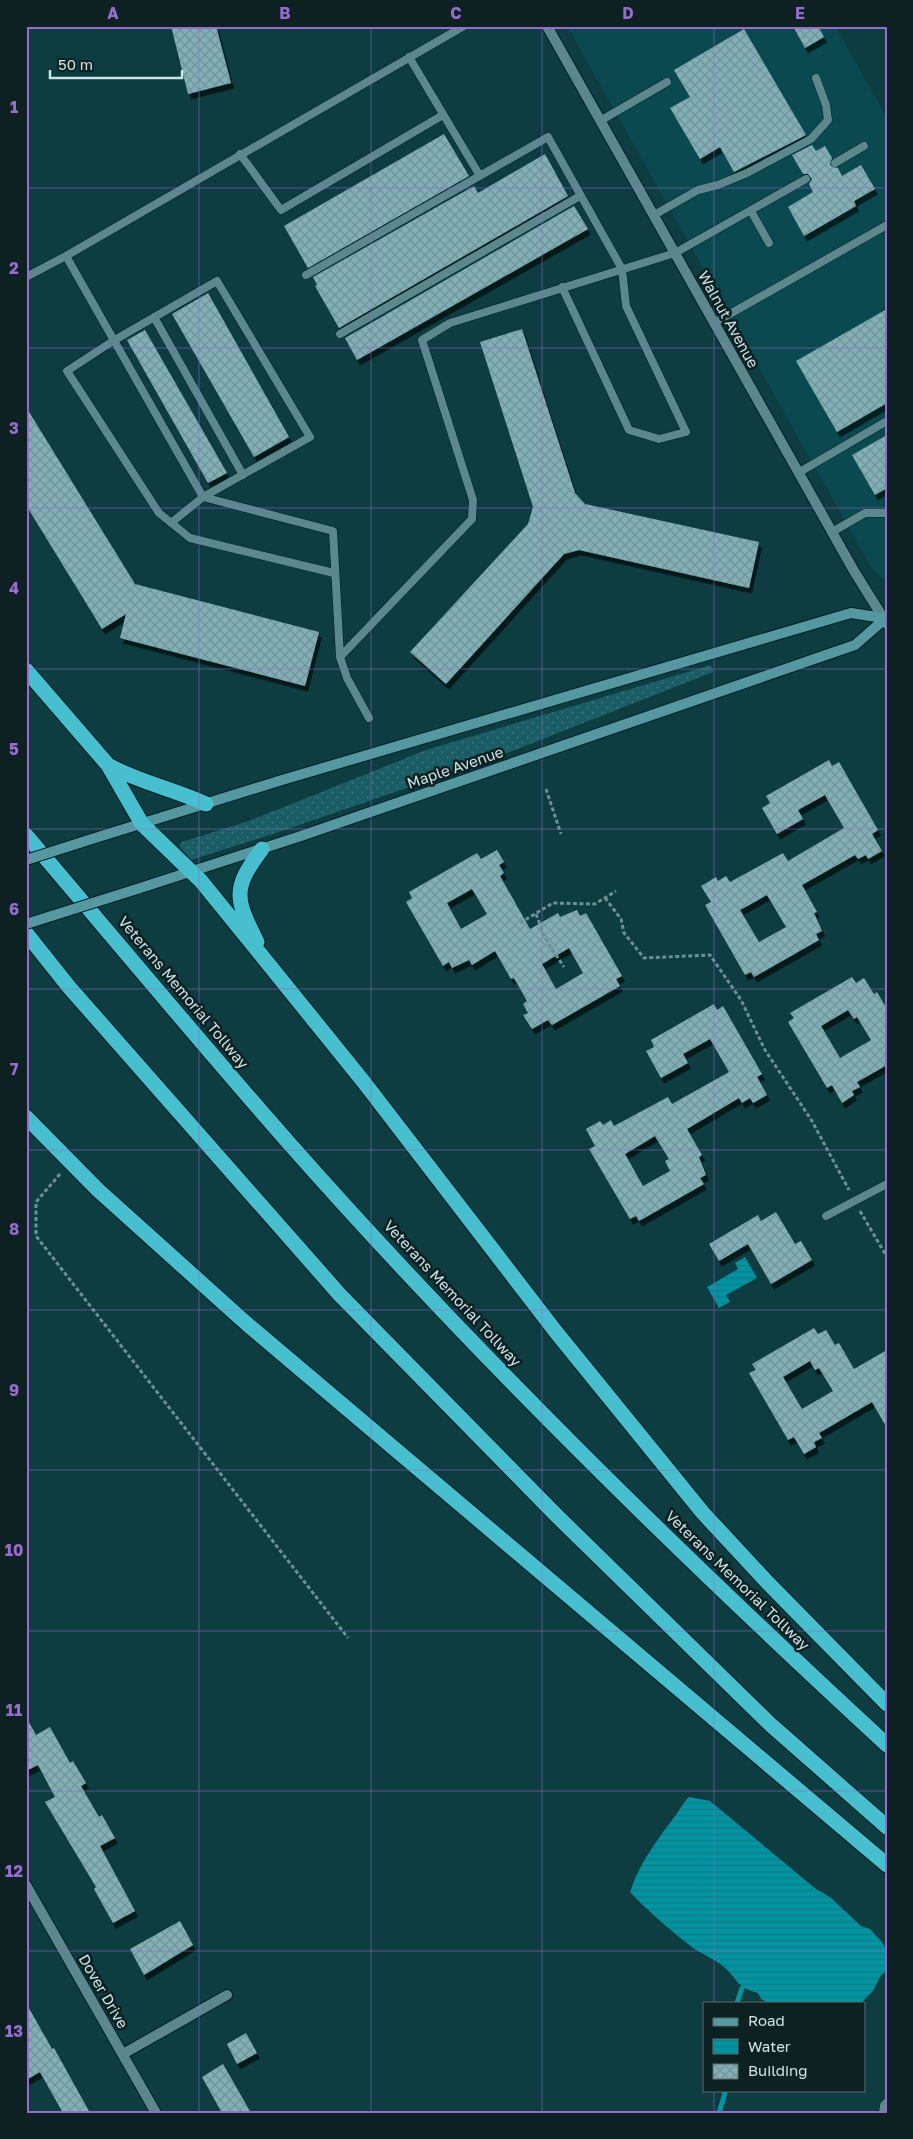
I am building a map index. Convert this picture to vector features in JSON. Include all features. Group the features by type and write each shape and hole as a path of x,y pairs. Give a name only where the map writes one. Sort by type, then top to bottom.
{"highway":[{"path":"26,670 108,765 142,824 201,881 364,1081 556,1332 703,1512 768,1583 887,1704"},
{"path":"108,765 151,785 179,791 206,804"},
{"name":"Veterans Memorial Tollway","path":"26,835 288,1143 485,1355 738,1608 887,1745"},
{"path":"262,849 242,878 239,891 241,908 266,961"},
{"path":"26,933 76,994 340,1295 557,1516 771,1725 887,1827"},
{"path":"26,1117 98,1190 247,1324 887,1865"}],"main road":[{"path":"26,860 206,804 851,613 886,620"},
{"name":"Maple Avenue","path":"26,924 262,849 854,645 886,620"}],"street":[{"name":"Walnut Avenue","path":"547,26 798,473 886,620"},
{"name":"Dover Drive","path":"26,1885 156,2113"},
{"path":"123,2054 227,1995"}],"lane":[{"path":"26,278 464,26"},
{"path":"409,58 480,176"},
{"path":"654,215 698,190 718,185 747,173 811,139 828,120 826,105 816,78"},
{"path":"600,121 667,82"},
{"path":"240,154 280,210 443,115"},
{"path":"306,275 548,137 622,269 626,306 686,432 659,439 629,430 562,287"},
{"path":"835,163 864,146"},
{"path":"340,658 472,518 473,500 422,340 450,323 675,253 806,179"},
{"path":"340,334 580,196"},
{"path":"751,211 769,243"},
{"path":"714,323 887,225"},
{"path":"66,256 203,497 333,530 340,658 347,678 369,718"},
{"path":"171,523 203,497 310,437 217,281 113,341 67,371 159,513 171,523 190,538 334,573"},
{"path":"154,317 243,475"},
{"path":"798,473 887,421"},
{"path":"832,532 865,513 887,513"},
{"path":"826,1216 887,1184"},
{"path":"883,2113 884,2104 887,2102"}],"path":[{"path":"546,789 561,834"},
{"path":"520,924 553,903 595,904 616,891"},
{"path":"605,898 621,919 624,933 644,958 710,955 741,1000 766,1050 812,1121 887,1257"},
{"path":"536,914 545,938 564,967"},
{"path":"71,1162 36,1202 36,1236 348,1638"}],"shaded area":[{"path":"567,26 835,26 887,118 887,582 876,573 868,562"},
{"path":"711,665 713,672 502,755 282,831 191,860 179,845 182,842 249,821 426,750"}],"water":[{"path":"745,1257 757,1278 726,1295 730,1302 719,1308 707,1287 738,1269 735,1263"},
{"path":"689,1797 710,1801 816,1889 830,1897 861,1926 870,1929 881,1941 887,1950 887,1971 881,1975 873,1991 862,2002 767,2002 761,1999 758,1993 741,1985 723,1966 685,1942 630,1892 639,1870 651,1850"}],"building":[{"path":"171,26 216,26 231,83 188,94"},
{"path":"793,26 818,26 824,37 805,48"},
{"path":"744,29 806,135 734,172 720,147 700,159 670,108 690,97 674,70"},
{"path":"444,134 469,176 308,268 284,226"},
{"path":"812,145 816,151 825,146 832,158 830,165 838,168 842,176 861,165 875,189 854,201 856,206 804,236 788,207 813,192 809,184 812,179 808,174 803,174 792,155"},
{"path":"545,154 568,196 339,328 315,286 317,285 313,277 474,186 478,193"},
{"path":"574,206 588,229 357,360 345,338"},
{"path":"208,293 289,437 254,457 172,314"},
{"path":"887,309 887,403 837,432 796,361"},
{"path":"522,329 575,493 585,504 759,542 749,588 579,550 564,554 446,684 410,652 528,524 533,507 480,342"},
{"path":"145,330 227,473 208,483 127,340"},
{"path":"26,407 135,584 319,632 305,686 120,638 126,614 102,629 26,505"},
{"path":"887,435 887,488 875,495 852,455"},
{"path":"829,760 832,766 839,762 878,830 872,834 882,851 868,859 866,855 858,859 855,855 802,885 817,912 814,913 822,931 816,934 819,940 754,977 751,972 745,975 705,905 711,902 701,886 716,877 718,881 726,876 730,882 783,853 788,861 844,828 825,795 798,810 803,819 777,834 762,808 770,803 766,796","holes":["767,895 786,927 759,942 740,910"]},
{"path":"497,850 504,862 499,865 504,873 500,876 530,929 558,913 560,917 577,910 580,916 586,913 622,976 616,979 620,986 552,1025 548,1020 532,1029 523,1015 528,1013 523,1004 527,1001 514,978 511,979 495,951 472,965 469,960 452,968 449,962 443,966 406,902 412,898 409,892 477,853 481,859","holes":["472,889 487,914 461,929 447,903","569,948 583,973 556,989 542,964"]},
{"path":"852,977 856,983 864,978 874,994 877,992 887,1009 887,1065 857,1082 860,1087 852,1091 854,1095 842,1103 832,1085 827,1088 788,1022 794,1018 790,1013","holes":["848,1010 854,1019 857,1017 871,1040 840,1058 821,1026"]},
{"path":"714,1004 717,1010 723,1006 762,1074 757,1077 767,1095 753,1103 750,1098 742,1103 739,1098 687,1129 702,1155 699,1157 706,1175 700,1178 704,1184 639,1221 636,1216 630,1219 589,1149 595,1146 586,1129 600,1121 603,1125 611,1120 614,1126 668,1097 672,1104 729,1072 710,1039 683,1054 688,1063 661,1078 646,1051 654,1047 651,1040","holes":["655,1136 669,1159 665,1161 670,1171 643,1186 625,1154"]},
{"path":"776,1212 795,1244 801,1241 812,1260 771,1284 748,1244 719,1261 709,1244 758,1215 761,1221"},
{"path":"814,1328 818,1334 826,1330 835,1345 839,1343 854,1369 887,1350 887,1428 872,1402 819,1433 822,1438 814,1442 816,1447 804,1454 794,1437 788,1440 749,1373 756,1370 752,1364","holes":["810,1361 815,1370 819,1368 833,1391 802,1409 783,1377"]},
{"path":"26,1717 36,1735 50,1727 70,1763 73,1761 86,1783 81,1786 99,1817 102,1815 115,1838 100,1846 135,1911 113,1923 94,1889 96,1887 45,1802 55,1797 38,1765 26,1771"},
{"path":"180,1921 193,1945 144,1975 130,1949"},
{"path":"26,2003 52,2049 54,2048 90,2113 63,2113 40,2072 26,2080"},
{"path":"246,2033 257,2053 237,2064 227,2044"},
{"path":"223,2064 251,2113 222,2113 202,2077"}],"waterway":[{"path":"737,2002 742,1988"},
{"path":"719,2113 724,2092"}]}
